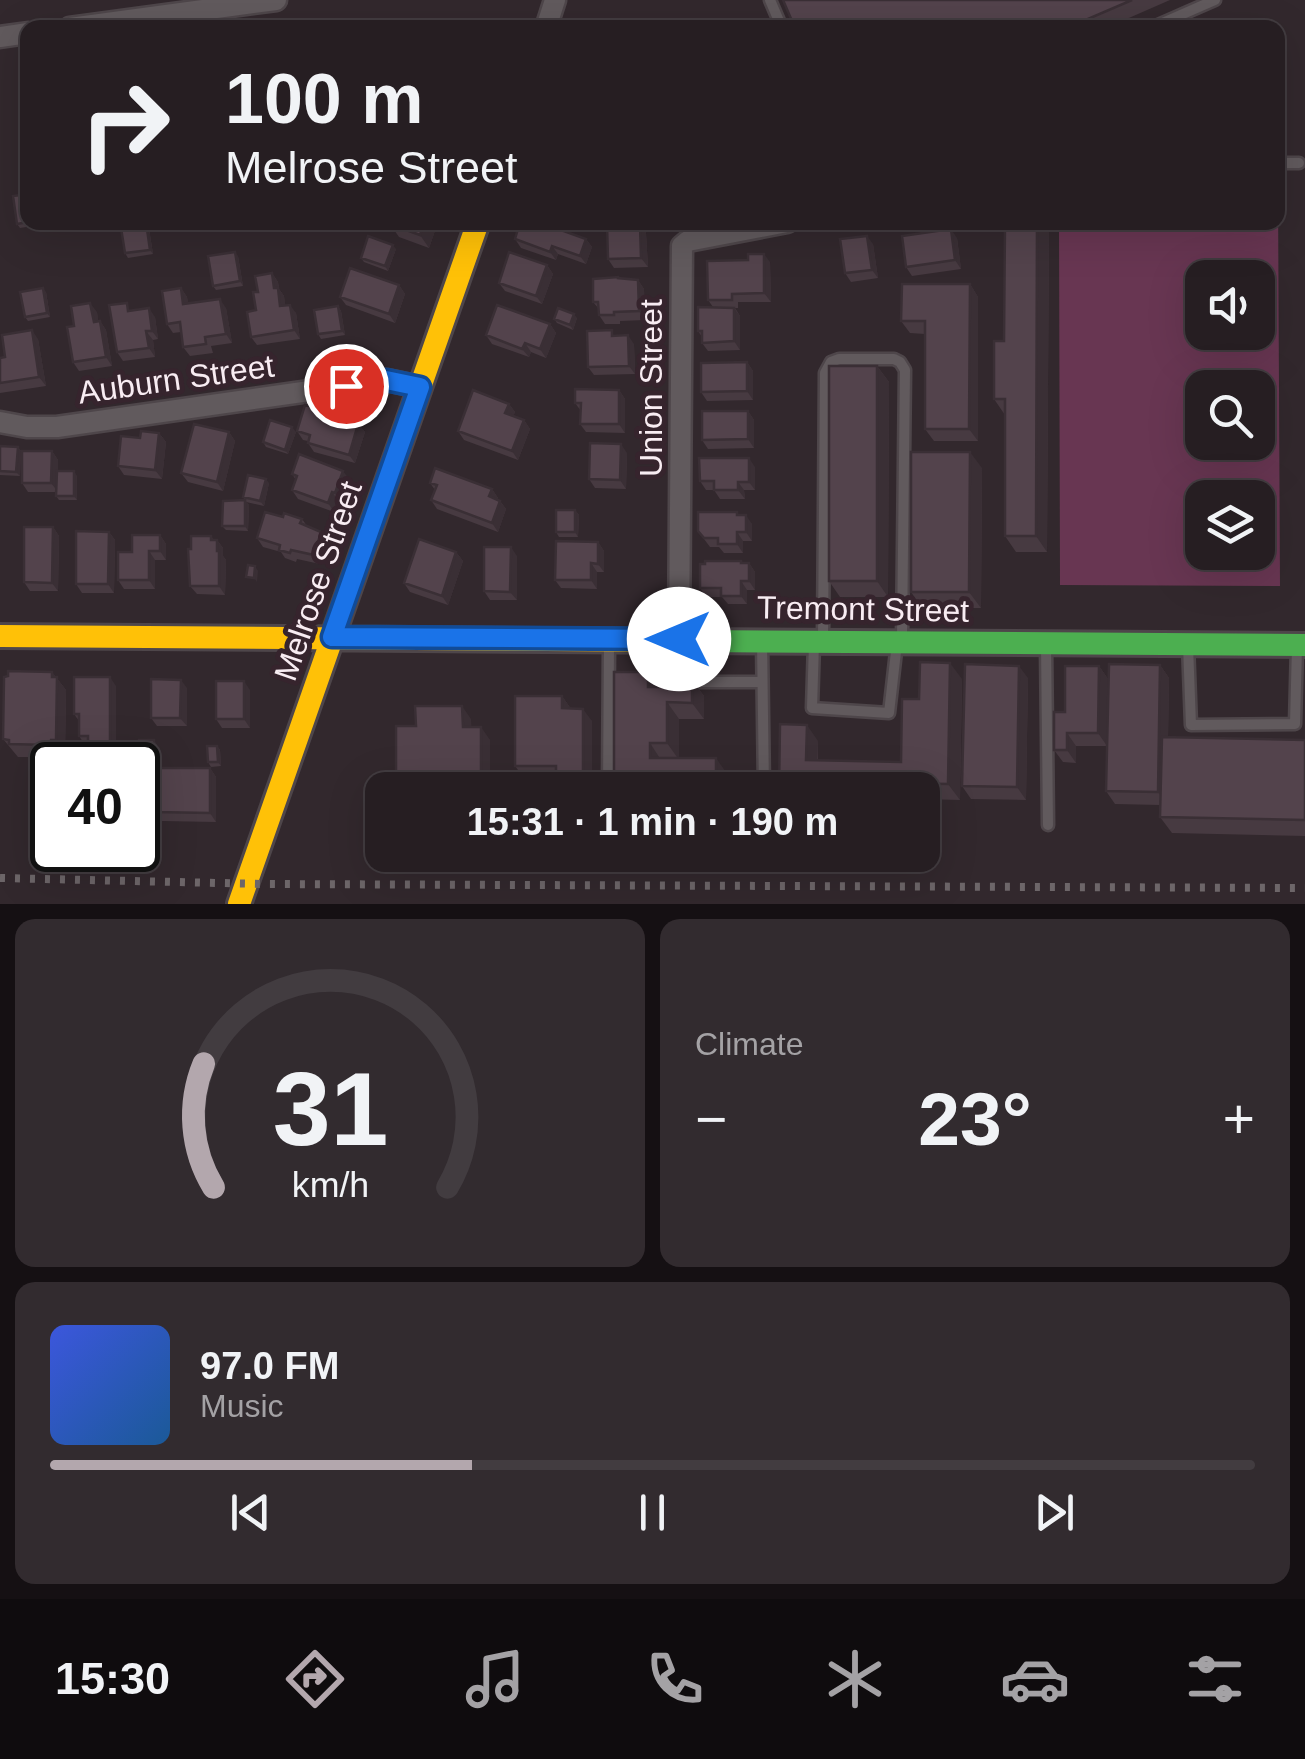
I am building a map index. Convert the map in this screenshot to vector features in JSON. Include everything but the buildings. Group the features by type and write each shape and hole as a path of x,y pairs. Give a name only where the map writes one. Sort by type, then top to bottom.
{"street":[{"path":"129,20 276,0"},
{"name":"Melrose Street","path":"239,904 475,230"},
{"name":"Union Street","path":"682,639 682,248 688,240 743,230"},
{"name":"Auburn Street","path":"0,422 56,426 386,380 420,387"},
{"name":"Tremont Street","path":"0,636 1301,645"}],"lane":[{"path":"1169,20 1214,0"},
{"path":"1285,163 1299,163"},
{"path":"891,359 900,362 905,374 900,642 889,713 812,708 819,641 826,370 836,360 891,359"},
{"path":"608,772 609,639"},
{"path":"682,639 684,674 692,682 762,682"},
{"path":"762,640 764,772"},
{"path":"1046,644 1048,825"},
{"path":"1188,644 1190,726 1295,724 1301,645"}],"shaded area":[{"path":"1059,230 1278,230 1280,586 1060,585"}],"railway":[{"path":"0,878 264,884 1305,888"}],"traffic: fast":[{"path":"695,641 1305,645"}],"traffic: slow":[{"path":"239,904 475,230"},
{"path":"0,636 695,641"}],"route":[{"path":"346,386 395,380 420,387 332,637 679,639"}]}
